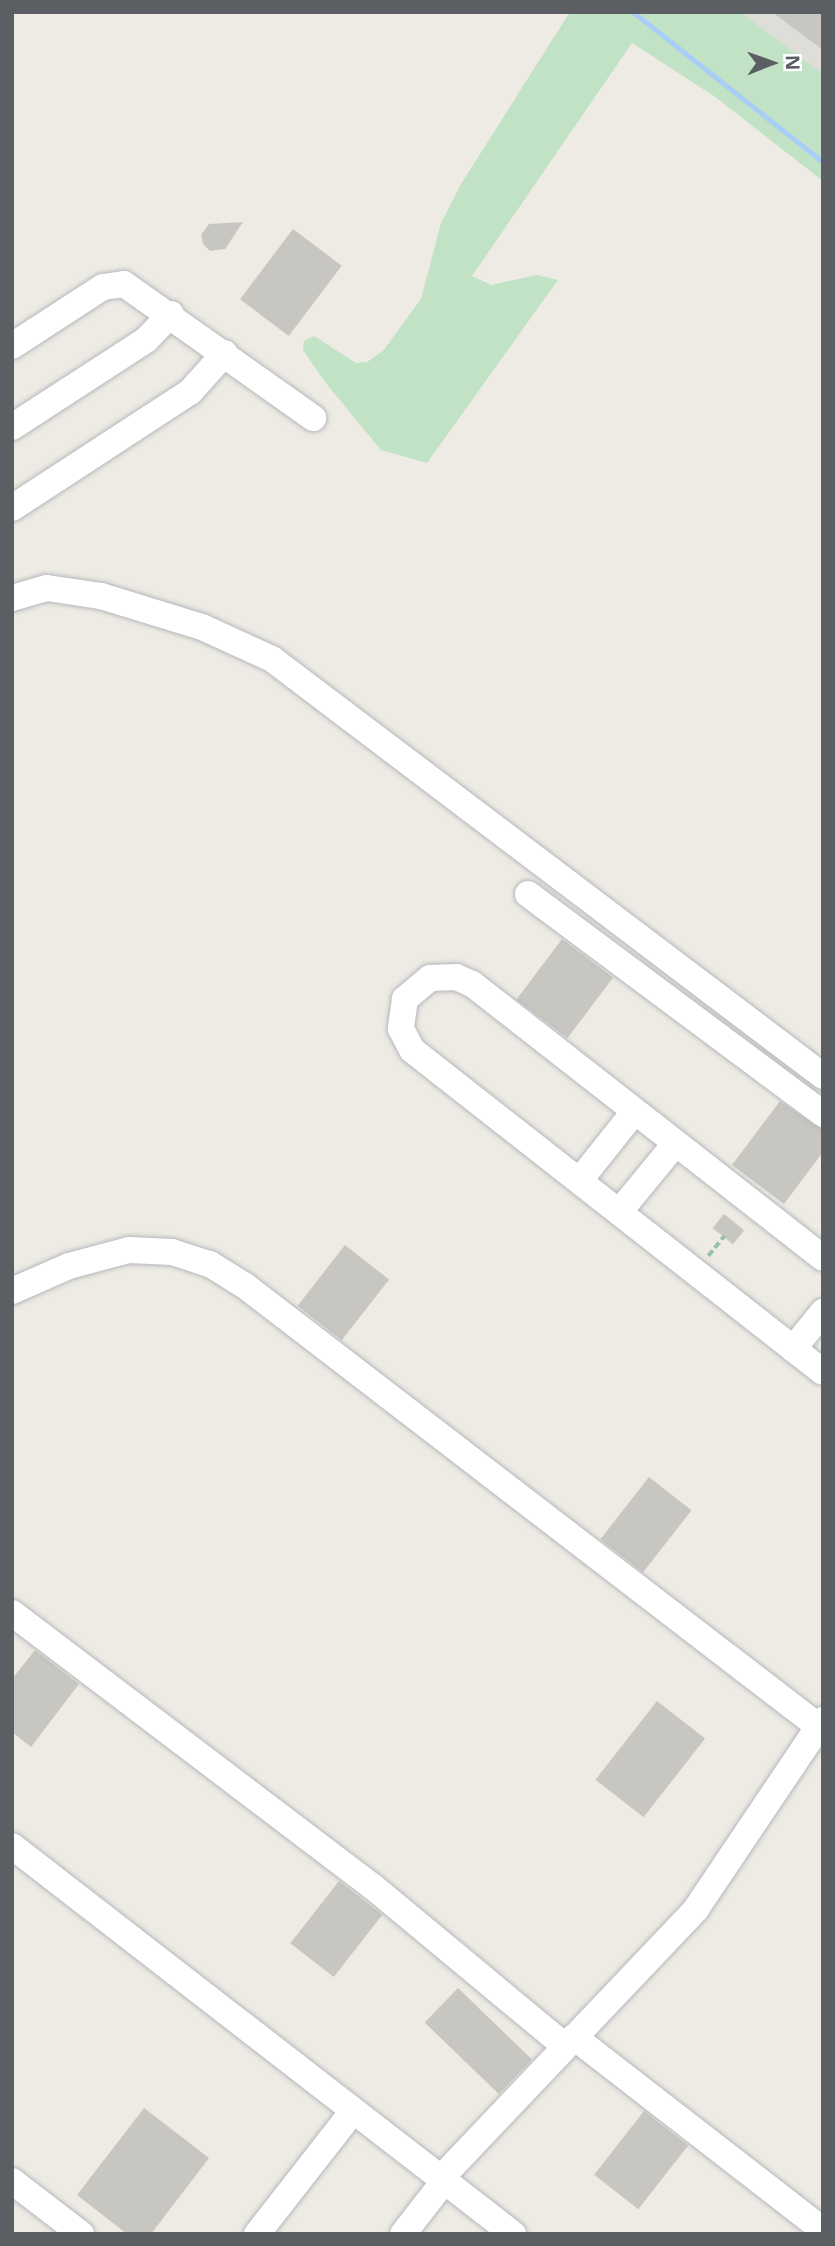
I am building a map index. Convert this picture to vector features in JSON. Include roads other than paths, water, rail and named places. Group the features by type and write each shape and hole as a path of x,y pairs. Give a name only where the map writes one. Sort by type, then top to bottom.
{"lane":[{"path":"12,346 113,283 134,288 313,418"},
{"path":"12,427 146,340 171,314"},
{"path":"12,508 190,392 225,353"},
{"path":"12,598 47,589 102,596 202,626 272,659 823,1076"},
{"path":"527,894 823,1114"},
{"path":"823,1258 468,982 437,977 412,990 401,1017 408,1046 823,1372"},
{"path":"580,1181 634,1112"},
{"path":"620,1211 675,1144"},
{"path":"16,1288 77,1263 129,1250 172,1252 210,1264 244,1285 821,1726 702,1900 444,2179 403,2234"},
{"path":"793,1349 823,1312"},
{"path":"12,1613 372,1886 570,2042 823,2230"},
{"path":"12,1846 513,2234"},
{"path":"257,2234 354,2111"},
{"path":"12,2181 81,2234"}],"waterway":[{"path":"633,12 823,162"}]}
